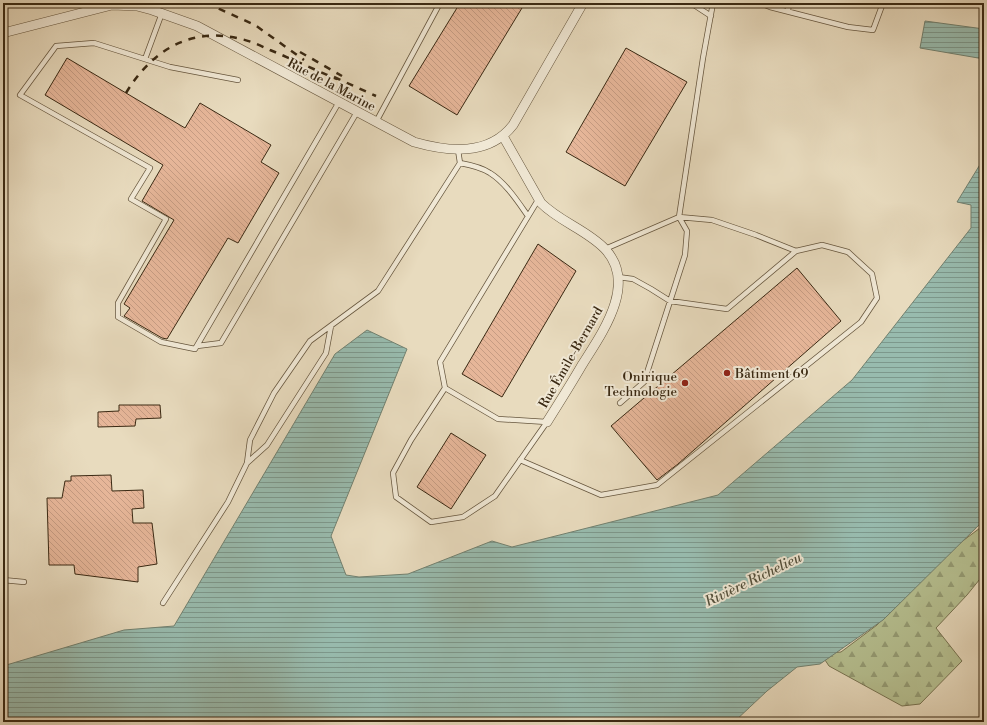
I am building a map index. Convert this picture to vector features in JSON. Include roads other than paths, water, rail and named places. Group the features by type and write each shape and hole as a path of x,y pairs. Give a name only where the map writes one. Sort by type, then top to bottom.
{"street":[{"name":"Rue de la Marine","path":"3,32 96,8 112,5 137,6 162,13 197,26 414,142 432,147 458,150 479,147 503,136 513,125 583,3"},
{"name":"Rue Émile-Bernard","path":"503,136 538,200 547,209 587,234 605,249 612,257 618,277 619,288 617,298 607,324 547,422"}],"lane":[{"path":"376,122 440,3"},
{"path":"691,3 711,16"},
{"path":"620,404 644,382 685,255 687,231 679,217 713,3"},
{"path":"760,3 848,27 873,30 884,3"},
{"path":"788,11 789,3"},
{"path":"956,3 967,3"},
{"path":"145,59 162,13"},
{"path":"238,80 170,67 94,43 56,46 20,95 150,168 131,199 166,219 118,303 118,317 161,342 195,349 197,346 221,343 357,112"},
{"path":"197,346 339,102"},
{"path":"163,603 228,502 247,463 250,440 274,392 310,341 378,291 460,163 458,150"},
{"path":"460,163 476,166 491,173 510,192 528,216"},
{"path":"538,200 440,362 445,388 411,440 393,473 396,497 431,522 463,517 495,496 547,422"},
{"path":"605,249 679,217 712,220 796,251"},
{"path":"520,460 601,495 657,485 861,322 877,298 872,274 848,252 822,245 796,251 727,309 670,301 633,279 618,277"},
{"path":"247,463 267,445 326,353 331,326"},
{"path":"445,388 498,419 547,422"},
{"path":"3,580 24,582"}],"water":[{"path":"925,21 984,29 984,59 920,48"},
{"name":"Rivière Richelieu","path":"984,158 984,520 883,620 820,664 797,667 767,691 734,722 3,722 3,666 124,630 174,626 335,354 367,330 407,349 331,536 346,575 359,577 408,574 492,541 512,547 718,495 852,380 971,228 971,205 957,202"}],"railway":[{"path":"206,3 255,25 304,60"},
{"path":"126,93 147,65 160,54 174,45 189,39 205,36 223,36 248,41 337,79"},
{"path":"300,52 342,76"},
{"path":"334,77 376,96"}],"place":[{"name":"Bâtiment 69","path":"727,373"},
{"name":"Onirique Technologie","path":"685,383"}]}
